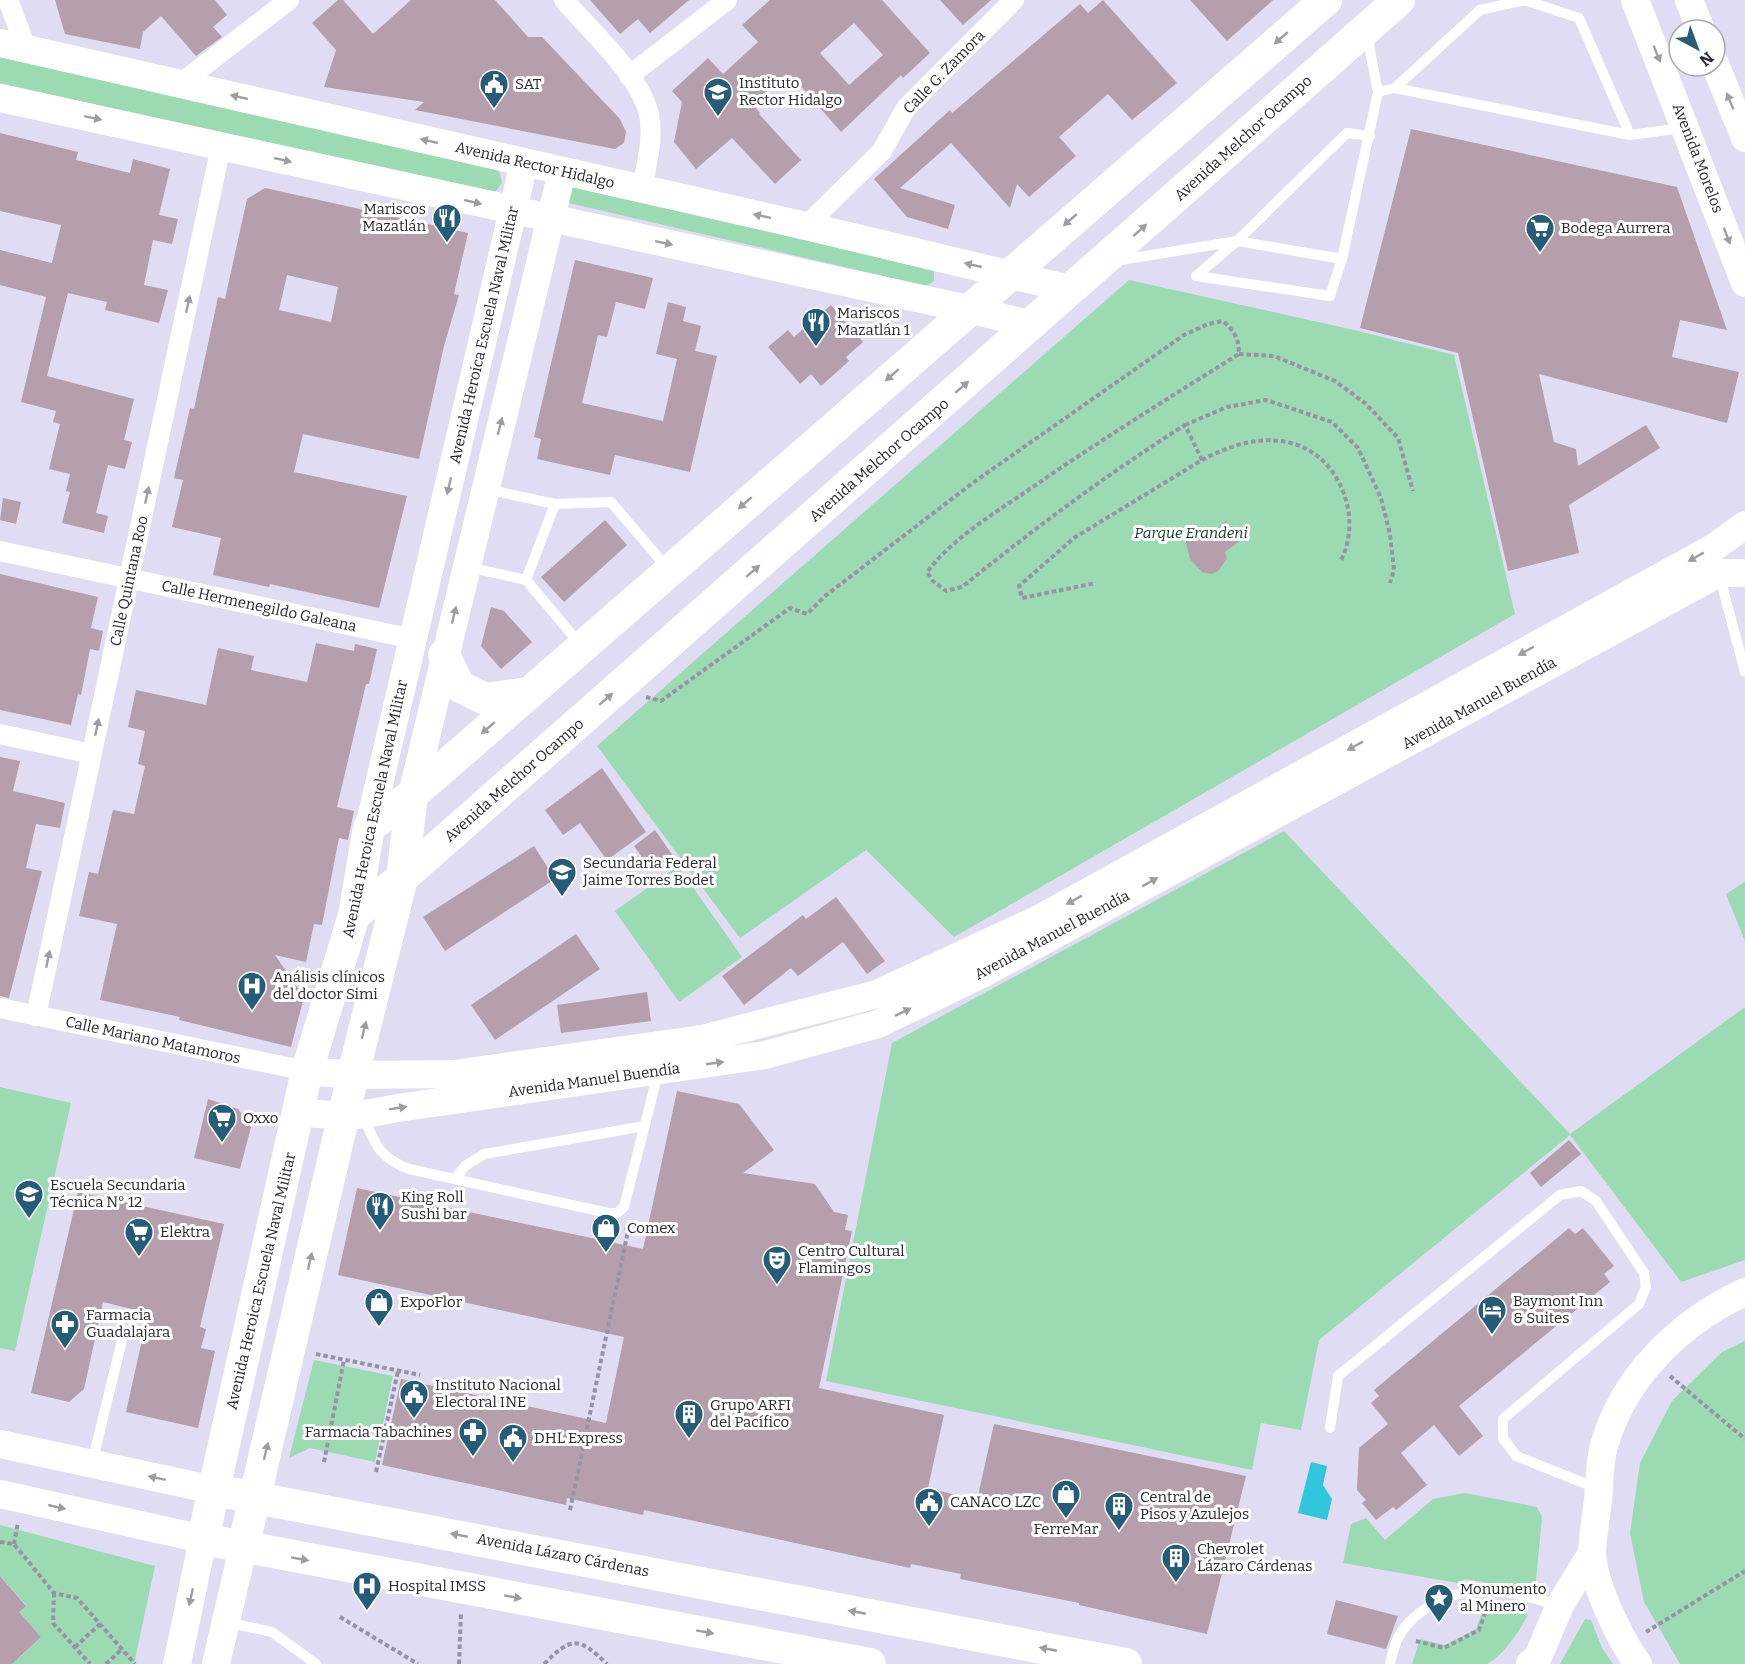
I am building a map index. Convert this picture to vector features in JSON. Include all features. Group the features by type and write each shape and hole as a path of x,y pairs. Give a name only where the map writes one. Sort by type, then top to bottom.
{"main road":[{"path":"369,827 412,795 1009,273 1326,0"},
{"name":"Avenida Melchor Ocampo","path":"354,915 402,878 1033,325 1070,289 1103,263 1399,0"},
{"path":"444,655 459,686 485,699 528,693"},
{"path":"243,1548 353,1117 352,1075 402,878 412,795"},
{"name":"Avenida Heroica Escuela Naval Militar","path":"203,1539 307,1071 354,915 369,827"},
{"name":"Avenida Lázaro Cárdenas","path":"214,1490 1126,1664"},
{"path":"203,1539 870,1664"}],"street":[{"path":"8,0 13,45"},
{"path":"180,84 289,0"},
{"path":"564,0 629,76 649,115 650,147 642,189"},
{"path":"629,76 727,0"},
{"name":"Calle G. Zamora","path":"806,226 882,151 906,108 1014,0"},
{"name":"Avenida Morelos","path":"1635,0 1745,283"},
{"path":"1689,0 1696,18"},
{"name":"Avenida Rector Hidalgo","path":"13,45 806,226 1070,289"},
{"path":"1721,78 1745,138"},
{"path":"0,98 1033,325"},
{"name":"Calle Quintana Roo","path":"36,1016 221,146"},
{"name":"Avenida Heroica Escuela Naval Militar","path":"369,827 524,163"},
{"path":"412,795 465,567 562,172"},
{"name":"Avenida Manuel Buendía","path":"307,1071 352,1075 454,1074 702,1039 877,993 1037,920 1713,548 1745,525"},
{"name":"Calle Hermenegildo Galeana","path":"0,551 413,639"},
{"name":"Avenida Manuel Buendía","path":"298,1112 353,1117 391,1108 765,1055 878,1024 992,968 1732,573"},
{"path":"0,734 92,754"},
{"name":"Calle Mariano Matamoros","path":"0,1008 307,1071"},
{"path":"1631,1654 1604,1597 1592,1553 1604,1446 1623,1401 1651,1360 1683,1329 1720,1304 1745,1292"},
{"name":"Avenida Lázaro Cárdenas","path":"0,1444 214,1490"},
{"path":"0,1494 203,1539"},
{"name":"Avenida Heroica Escuela Naval Militar","path":"177,1664 203,1539"},
{"path":"216,1664 243,1548"},
{"path":"1530,1664 1538,1657 1560,1605 1592,1553"}],"lane":[{"path":"1395,88 1480,10 1524,0 1579,18 1630,135"},
{"path":"1365,28 1378,92 1370,135 1342,259 1330,296 1196,276 1237,241 1347,133 1370,135"},
{"path":"1378,92 1395,88 1630,135 1686,127"},
{"path":"1103,263 1237,241 1342,259"},
{"path":"485,489 555,504 611,502 669,570"},
{"path":"526,580 555,504"},
{"path":"465,567 526,580 582,646"},
{"path":"1732,573 1745,672"},
{"path":"353,1117 388,1161 409,1169 608,1213 617,1212 624,1207 659,1071"},
{"path":"455,1179 465,1166 484,1154 645,1126"},
{"path":"1330,1428 1338,1376 1560,1195 1581,1191 1596,1201 1644,1273 1646,1287 1639,1304 1503,1419 1503,1438 1516,1456 1599,1489"},
{"path":"92,1464 123,1336"},
{"path":"1390,1664 1398,1637 1417,1616 1446,1597 1472,1590 1492,1590 1560,1605"},
{"path":"226,1622 272,1632 316,1664"}],"path":[{"path":"616,690 661,701 790,608 807,614 825,596 974,482 1184,335 1208,324 1223,321 1232,329 1239,343 1239,354"},
{"path":"1390,583 1394,570 1390,534 1381,498 1358,447 1332,422 1266,400 1227,406 1185,425 1108,474 962,587 946,591 933,581 927,572 936,560 994,513 1079,455 1239,354 1274,356 1335,381 1366,404 1398,438 1413,491"},
{"path":"1185,425 1202,460"},
{"path":"1096,583 1022,598 1019,586 1074,538 1202,460 1223,448 1258,441 1291,443 1319,457 1342,487 1352,518 1347,550 1340,562"},
{"path":"570,1510 628,1230 617,1212"},
{"path":"306,1352 420,1375"},
{"path":"324,1462 344,1360"},
{"path":"1651,1360 1745,1439"},
{"path":"376,1472 398,1371"},
{"path":"0,1542 14,1544 54,1593 77,1598 135,1664"},
{"path":"1631,1654 1745,1571"},
{"path":"459,1664 462,1588"},
{"path":"1398,1637 1444,1648 1479,1630 1492,1590"},
{"path":"54,1593 53,1623 90,1664"},
{"path":"340,1617 418,1664"},
{"path":"75,1647 100,1624"},
{"path":"544,1664 562,1647 576,1642 587,1645 607,1664"},
{"path":"106,1664 122,1649"}],"green space":[{"path":"0,56 499,170 502,183 493,195 0,83"},
{"path":"574,183 934,271 934,281 926,286 569,203 566,198"},
{"name":"Parque Erandeni","path":"1129,280 1354,330 1454,355 1515,614 954,937 866,850 740,938 597,746"},
{"path":"1284,831 1570,1134 1745,1007 1745,1260 1681,1282 1570,1135 1319,1340 1301,1430 1261,1423 1252,1470 826,1381 892,1043"},
{"path":"678,866 742,957 679,1002 615,911"},
{"path":"1745,882 1745,941 1726,894"},
{"path":"0,1087 71,1103 15,1351 0,1348"},
{"path":"1745,1341 1745,1664 1680,1664 1644,1602 1630,1533 1640,1463 1672,1401 1722,1352"},
{"path":"314,1360 393,1376 375,1462 310,1448 289,1458"},
{"path":"1465,1493 1537,1507 1542,1517 1535,1591 1465,1579 1458,1583 1343,1563 1351,1524 1366,1518 1385,1540 1433,1499"},
{"path":"0,1525 155,1566 134,1664 1,1664 19,1658 41,1637 19,1612 26,1605 0,1576"},
{"path":"1485,1604 1528,1615 1520,1629 1494,1660 1487,1664 1412,1664 1420,1639 1445,1645 1476,1629"},
{"path":"1585,1619 1591,1620 1602,1648 1613,1664 1560,1664"}],"water":[{"path":"1311,1462 1327,1466 1323,1485 1332,1499 1327,1520 1298,1513"}],"building":[{"path":"55,0 215,0 227,15 213,27 222,37 196,56 161,16 143,32 140,49 65,34"},
{"path":"338,0 343,0 373,34 411,0 495,0 528,37 542,37 620,119 626,132 624,143 615,149 415,110 424,102 324,87 336,50 312,23"},
{"path":"590,0 689,0 650,33 638,19 620,34"},
{"path":"770,0 882,0 930,53 903,78 901,75 841,132 791,75 788,77 786,74 753,104 759,114 801,160 775,184 732,138 696,169 674,142 682,102 672,91 708,58 723,74 758,42 742,25","holes":["854,23 883,55 849,85 820,53"]},
{"path":"940,0 991,0 963,25"},
{"path":"1103,0 1177,83 1132,120 1108,94 1059,137 1076,156 1029,197 1017,184 1010,208 951,143 900,188 955,205 948,229 907,217 874,179 950,110 952,113 1080,4 1088,13"},
{"path":"1190,0 1273,0 1227,41"},
{"name":"Bodega Aurrera","path":"1411,129 1677,187 1727,330 1680,320 1672,357 1739,372 1727,423 1539,374 1554,442 1576,449 1578,466 1646,425 1660,448 1569,505 1579,553 1508,571 1458,353 1360,328"},
{"path":"0,133 78,152 76,160 130,173 133,159 170,169 159,215 178,219 172,244 153,240 144,285 168,290 159,323 105,310 107,302 68,293 47,376 134,399 124,440 132,442 125,469 108,465 96,513 108,516 104,533 62,523 70,492 66,491 70,474 49,469 60,424 53,422 56,411 21,402 46,297 0,285 0,250 52,263 61,225 0,211"},
{"path":"265,188 468,233 454,294 459,295 444,346 419,459 303,434 294,472 407,496 379,608 270,584 269,587 213,575 221,538 172,527 183,480 174,478 190,408 194,409 218,297 225,299 247,199","holes":["287,275 338,287 331,322 279,310"]},
{"path":"575,260 653,278 645,309 616,302 607,337 598,335 582,403 663,421 677,359 656,354 668,302 686,307 683,321 701,326 695,351 717,356 690,472 615,455 610,475 537,459 541,439 534,437"},
{"path":"831,305 863,342 846,357 849,361 821,386 811,374 800,384 768,347 788,330 794,337"},
{"path":"3,498 21,502 16,524 0,520"},
{"path":"605,520 627,545 564,602 541,577"},
{"path":"1226,521 1241,540 1225,552 1227,559 1218,571 1211,574 1202,572 1190,559 1185,539 1197,528 1216,529"},
{"path":"0,574 98,597 91,628 103,631 99,651 90,649 81,695 78,694 71,725 0,710"},
{"path":"491,607 504,611 532,642 501,669 481,646"},
{"path":"316,643 354,651 355,644 377,649 369,684 366,684 337,807 354,811 348,840 339,838 322,925 314,924 306,962 275,955 304,997 291,1047 179,1020 180,1017 100,1000 117,924 79,916 89,872 98,874 113,810 134,814 145,766 138,764 145,731 128,727 136,690 206,705 218,648 254,656 251,670 307,682"},
{"path":"0,757 20,761 13,791 65,803 60,828 36,824 26,868 42,871 9,998 0,996"},
{"path":"602,768 646,832 607,860 580,823 563,835 545,810"},
{"path":"655,830 673,856 652,871 634,846"},
{"path":"534,846 555,879 445,951 423,917"},
{"path":"836,897 885,961 867,974 843,942 798,976 791,968 744,1005 722,976 803,915 806,919"},
{"path":"576,934 600,969 495,1040 471,1005"},
{"path":"647,992 651,1021 561,1033 557,1005"},
{"path":"677,1091 739,1104 774,1150 743,1173 815,1184 834,1212 848,1215 845,1230 852,1231 819,1388 944,1415 928,1488 977,1500 994,1424 1246,1476 1207,1634 1079,1605 1079,1603 960,1579 961,1574 911,1564 910,1568 644,1510 643,1515 567,1498 566,1505 382,1465 401,1379 606,1423 624,1337 338,1275 357,1188 643,1249"},
{"name":"Oxxo","path":"208,1099 238,1109 251,1127 240,1169 194,1158"},
{"path":"1569,1140 1581,1154 1541,1187 1530,1173"},
{"path":"78,1192 224,1224 200,1327 206,1329 201,1348 215,1351 198,1428 126,1412 148,1313 103,1302 84,1389 69,1402 31,1393"},
{"name":"Baymont Inn & Suites","path":"1569,1228 1575,1234 1583,1228 1614,1266 1604,1274 1610,1282 1459,1406 1483,1436 1459,1456 1434,1425 1401,1453 1427,1485 1396,1510 1393,1507 1376,1520 1362,1503 1366,1500 1357,1490 1359,1448 1388,1424 1371,1403 1379,1396 1374,1390"},
{"path":"0,1576 26,1606 19,1612 41,1637 12,1664 0,1664"},
{"path":"1336,1600 1398,1616 1386,1649 1327,1634"}],"place":[{"name":"SAT","path":"494,110"},
{"name":"Instituto Rector Hidalgo","path":"718,118"},
{"name":"Mariscos Mazatlán","path":"447,244"},
{"name":"Bodega Aurrera","path":"1540,254"},
{"name":"Mariscos Mazatlán 1","path":"816,348"},
{"name":"Secundaria Federal Jaime Torres Bodet","path":"562,898"},
{"name":"Análisis clínicos del doctor Simi","path":"252,1012"},
{"name":"Oxxo","path":"222,1144"},
{"name":"Escuela Secundaria Técnica N° 12","path":"29,1220"},
{"name":"King Roll Sushi bar","path":"380,1232"},
{"name":"Comex","path":"606,1254"},
{"name":"Elektra","path":"139,1258"},
{"name":"Centro Cultural Flamingos","path":"777,1286"},
{"name":"ExpoFlor","path":"379,1328"},
{"name":"Baymont Inn & Suites","path":"1492,1336"},
{"name":"Farmacia Guadalajara","path":"65,1350"},
{"name":"Instituto Nacional Electoral INE","path":"414,1420"},
{"name":"Grupo ARFI del Pacífico","path":"689,1440"},
{"name":"Farmacia Tabachines","path":"473,1458"},
{"name":"DHL Express","path":"513,1464"},
{"name":"FerreMar","path":"1066,1520"},
{"name":"CANACO LZC","path":"929,1528"},
{"name":"Central de Pisos y Azulejos","path":"1119,1532"},
{"name":"Chevrolet Lázaro Cárdenas","path":"1176,1584"},
{"name":"Hospital IMSS","path":"367,1612"},
{"name":"Monumento al Minero","path":"1439,1624"}]}
